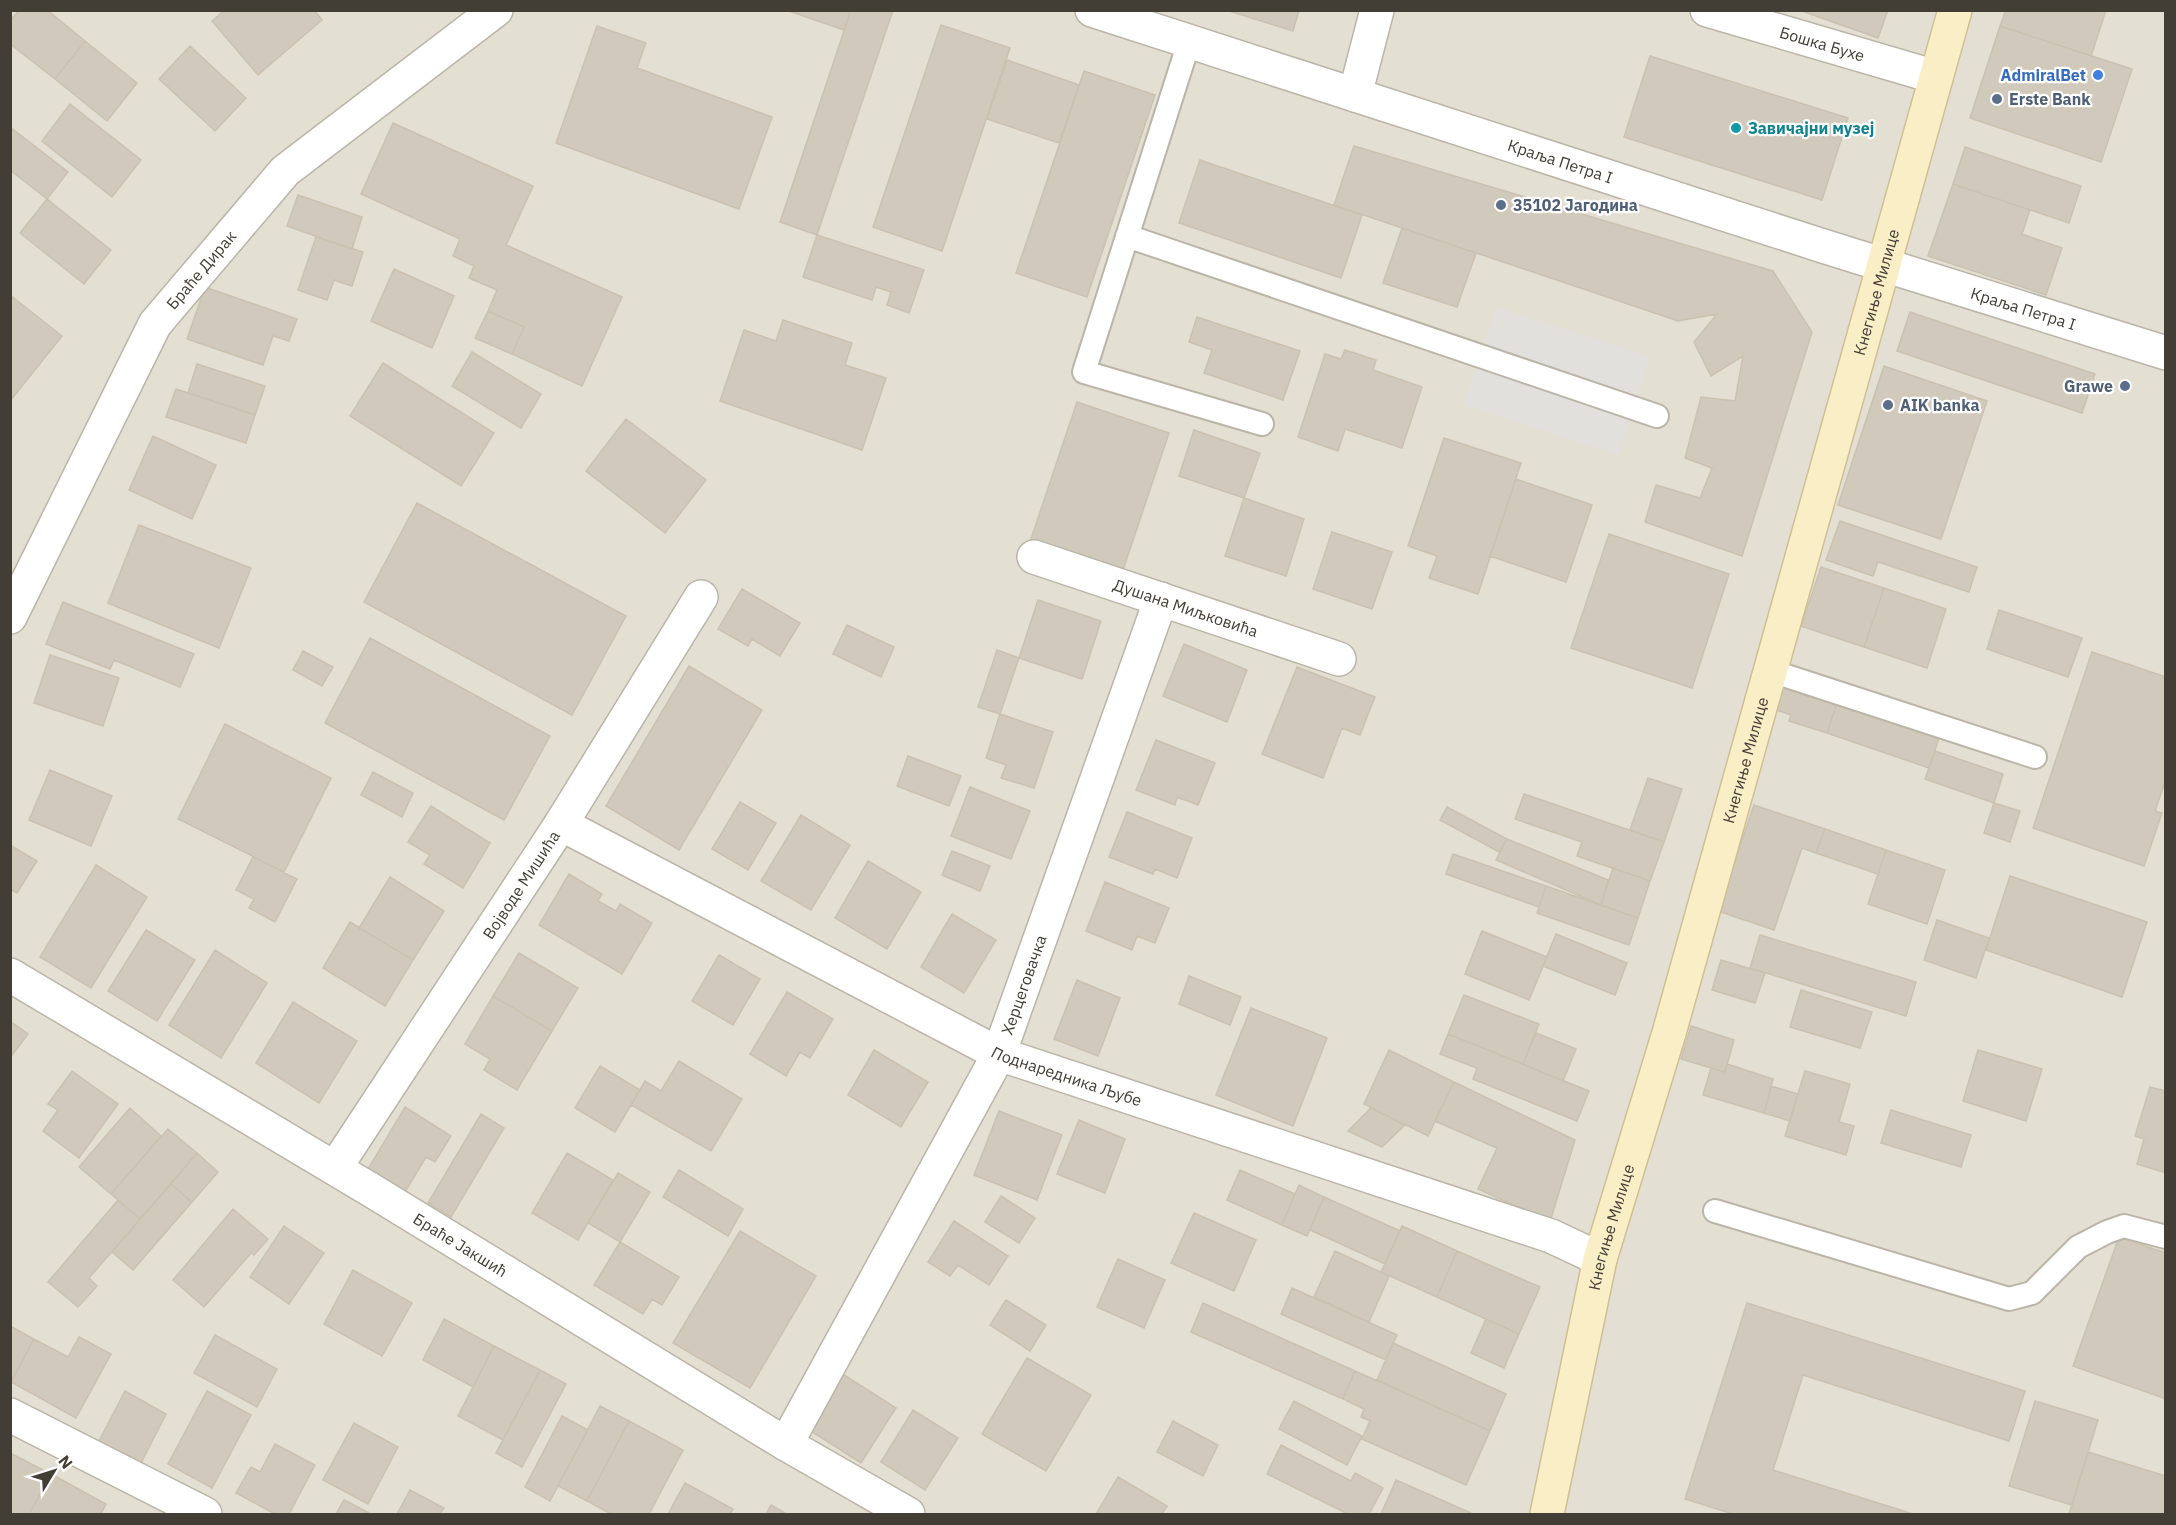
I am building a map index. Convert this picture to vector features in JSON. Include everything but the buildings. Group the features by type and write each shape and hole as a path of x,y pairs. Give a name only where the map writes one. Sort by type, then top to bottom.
{"street":[{"name":"Браће Дирак","path":"10,616 155,324 285,171 496,10"},
{"name":"Краља Петра I","path":"1092,10 1885,266 2166,352"},
{"path":"1355,95 1377,10"},
{"name":"Бошка Бухе","path":"1707,10 1936,77"},
{"name":"Кнегиње Милице","path":"1548,1514 1599,1259 1669,1033 1955,10"},
{"name":"Душана Миљковића","path":"1034,557 1339,659"},
{"name":"Војводе Мишића","path":"335,1168 561,824 701,597"},
{"name":"Херцеговачка","path":"786,1444 999,1054 1161,599"},
{"name":"Поднаредника Љубе","path":"561,824 999,1054 1551,1236 1599,1259"},
{"name":"Браће Јакшић","path":"10,975 335,1168 786,1444 909,1515"},
{"path":"10,1415 205,1515"}],"lane":[{"path":"1189,42 1084,372 1262,424"},
{"path":"1127,236 1657,416"},
{"path":"1771,671 2035,757"},
{"path":"1714,1211 2009,1299 2032,1293 2078,1247 2107,1232 2124,1226 2166,1237"}],"shaded area":[{"path":"11,11 2165,11 2165,1514 11,1514"},
{"path":"1496,307 1650,357 1619,455 1464,405"}],"place":[{"name":"AdmiralBet","path":"2098,75"},
{"name":"Erste Bank","path":"1997,99"},
{"name":"Завичајни музеј","path":"1736,128"},
{"name":"35102 Јагодина","path":"1501,205"},
{"name":"Grawe","path":"2125,386"},
{"name":"AIK banka","path":"1888,405"}]}
